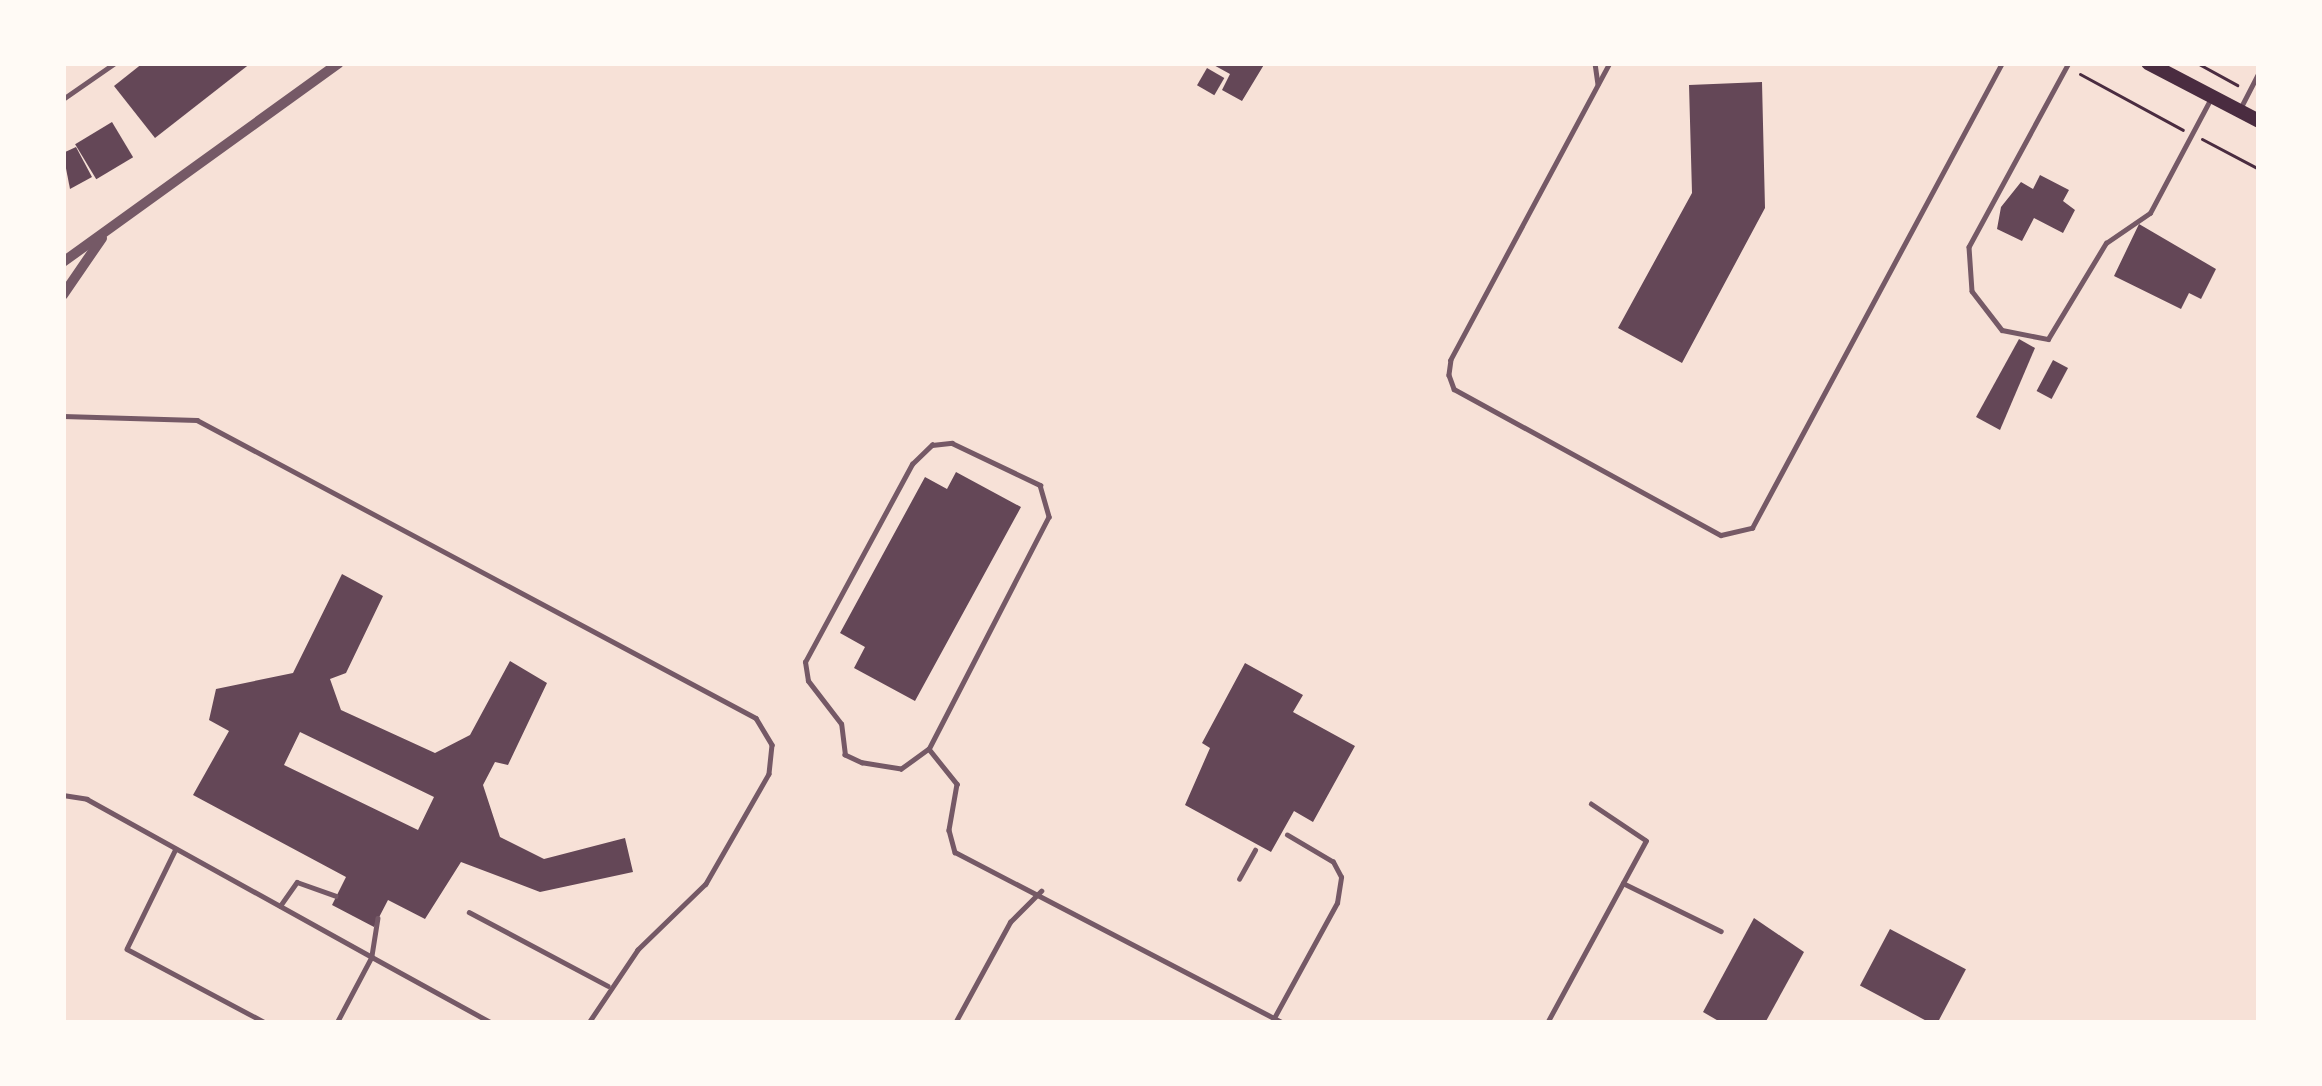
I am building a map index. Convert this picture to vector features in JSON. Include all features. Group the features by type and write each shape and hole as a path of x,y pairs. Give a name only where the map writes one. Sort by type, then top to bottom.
{"main road":[{"path":"2148,63 2259,121"}],"street":[{"path":"66,257 339,63"},
{"path":"63,295 107,231"}],"lane":[{"path":"63,99 115,63"},
{"path":"1594,63 1598,84"},
{"path":"1610,63 1450,360 1450,375 1454,389 1721,535 1752,527 2002,63"},
{"path":"2068,65 1969,247 1972,291 2002,330 2048,339 2106,243 2150,213 2212,97"},
{"path":"2239,111 2259,72"},
{"path":"63,416 197,420 756,718 772,745 769,774 733,840 706,884 608,986 589,1023"},
{"path":"952,443 1040,485 1049,517 929,748 901,769 845,755 841,724 808,681 806,662 912,464 932,445 952,443"},
{"path":"929,748 958,784 949,830 955,852 1041,891 1284,1023"},
{"path":"63,795 87,799 493,1023"},
{"path":"1547,1023 1623,883 1644,833 1591,804"},
{"path":"1274,1018 1337,903 1341,877 1333,862 1287,836"},
{"path":"176,849 127,949 266,1023"},
{"path":"1239,879 1256,850"},
{"path":"280,906 297,882 337,896"},
{"path":"1623,883 1721,931"},
{"path":"956,1023 1010,922 1041,891"},
{"path":"470,912 608,986"},
{"path":"338,1023 372,957 378,918"}],"path":[{"path":"2197,63 2249,92"},
{"path":"2068,65 2259,169"}],"building":[{"path":"143,63 251,63 155,138 114,86"},
{"path":"1210,63 1265,63 1242,101 1222,90 1230,74"},
{"path":"1207,68 1224,78 1214,95 1197,85"},
{"path":"1762,82 1765,208 1682,363 1618,328 1692,193 1689,85"},
{"path":"112,122 133,157 96,179 75,144"},
{"path":"76,147 92,177 70,189 63,153"},
{"path":"2040,175 2069,190 2063,201 2075,210 2063,233 2034,218 2022,241 1997,229 2001,207 2021,182 2033,189"},
{"path":"2139,224 2216,269 2201,299 2189,293 2181,309 2114,276"},
{"path":"2019,339 2035,348 2000,430 1976,417"},
{"path":"2053,360 2068,368 2052,399 2037,391"},
{"path":"956,472 1021,507 915,701 854,668 865,647 840,633 925,477 947,489"},
{"path":"342,574 383,596 346,673 330,679 341,710 435,753 470,735 510,661 547,683 508,765 495,762 483,785 500,837 544,859 625,838 633,872 540,892 461,862 425,919 388,900 374,927 332,905 346,877 193,795 229,731 209,720 216,689 293,673","holes":["300,732 434,797 418,830 284,765"]},
{"path":"1245,663 1303,695 1293,712 1355,746 1313,822 1294,811 1271,852 1185,805 1210,748 1202,743"},
{"path":"1754,918 1804,952 1765,1023 1722,1023 1703,1012"},
{"path":"1890,929 1966,969 1937,1023 1860,986"}]}
